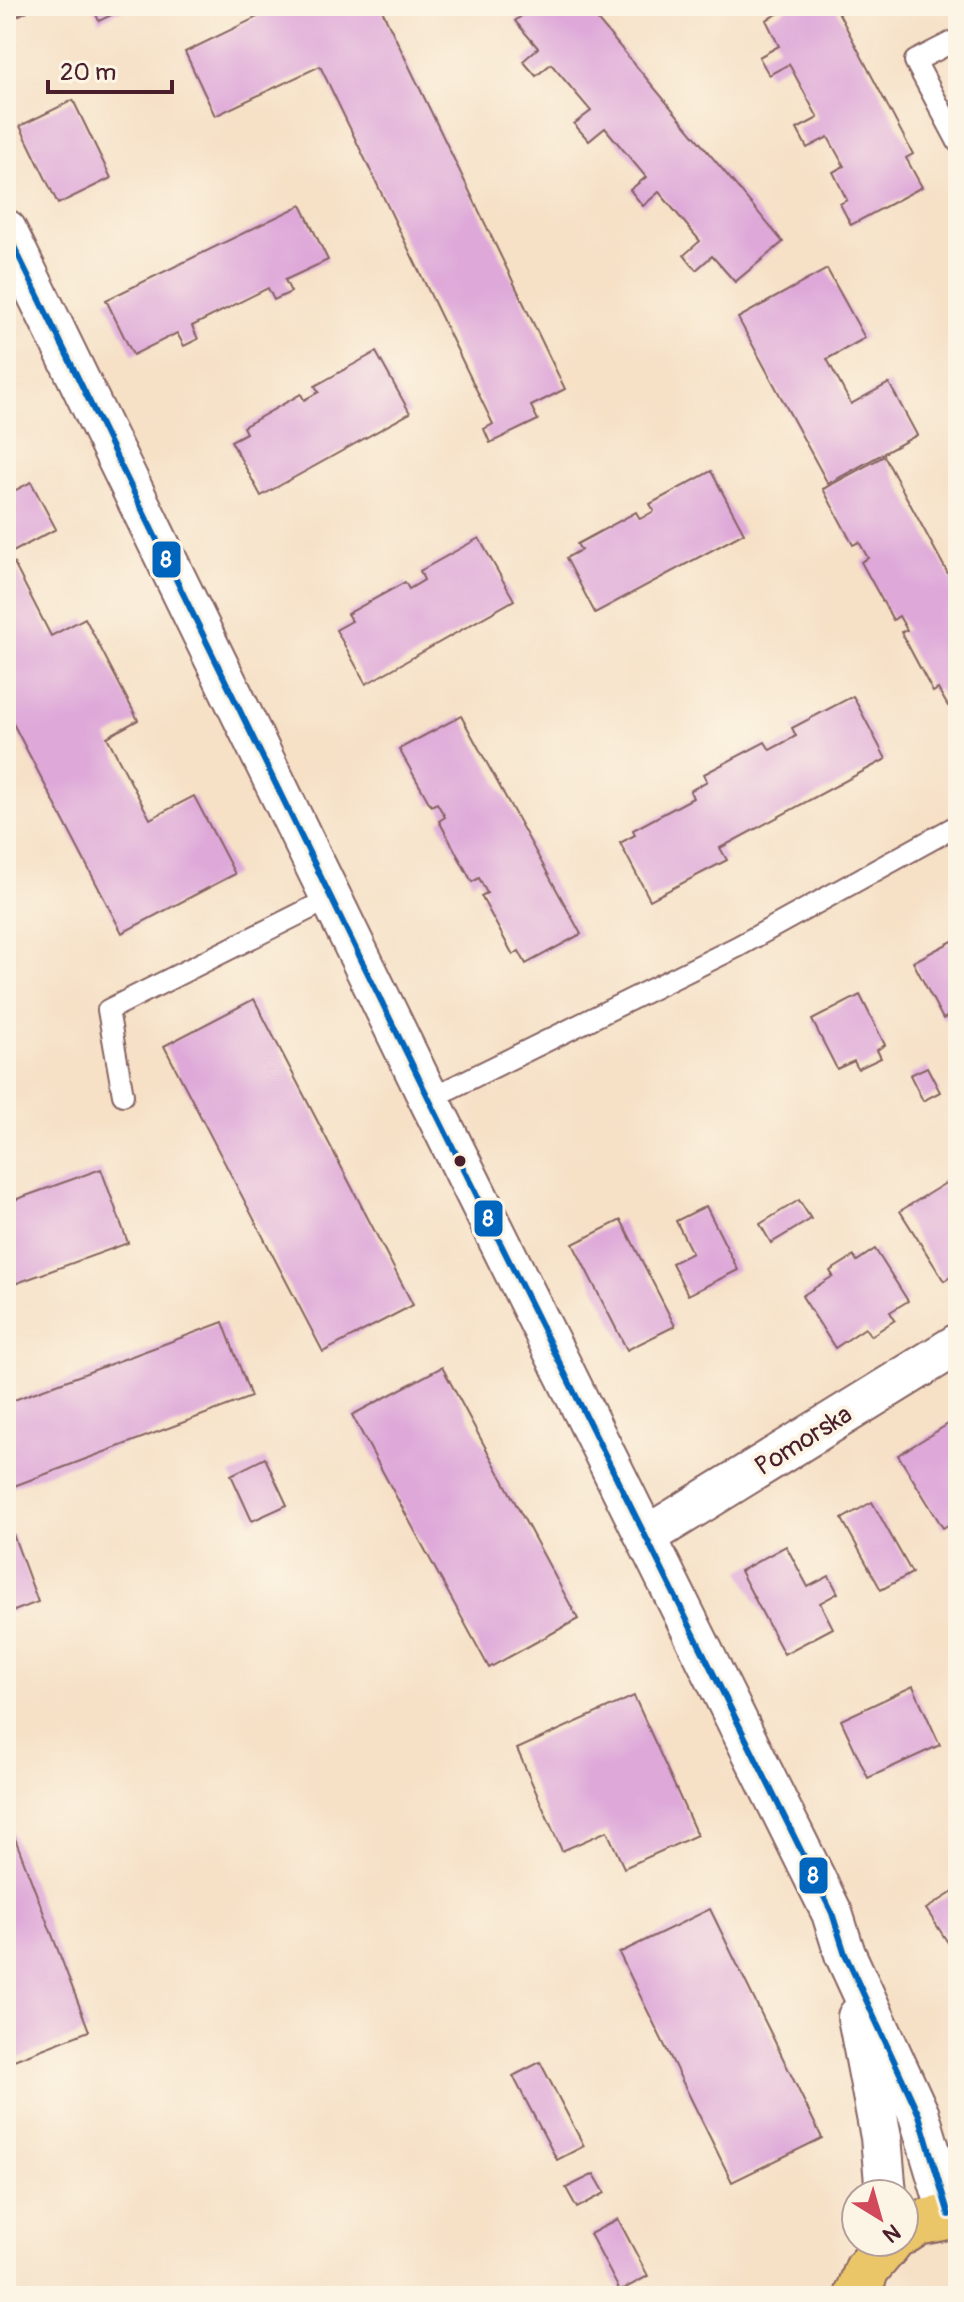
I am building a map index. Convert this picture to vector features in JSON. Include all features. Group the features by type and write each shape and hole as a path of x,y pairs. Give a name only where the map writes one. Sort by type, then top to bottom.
{"main road":[{"path":"920,2223 953,2215"},
{"path":"857,2296 867,2269 876,2258"}],"street":[{"path":"6,230 429,1099 832,1913 845,1954 881,2137 885,2178"},
{"name":"Pomorska","path":"647,1536 958,1344"},
{"path":"845,1954 919,2115 953,2215"}],"lane":[{"path":"958,39 915,61 958,142"},
{"path":"429,1099 737,947 958,825"},
{"path":"123,1095 108,1010 331,898"}],"building":[{"path":"6,6 24,6 27,11 6,22"},
{"path":"92,6 130,6 99,21"},
{"path":"280,6 380,6 565,389 531,406 538,420 490,443 484,429 493,424 320,66 215,116 185,52"},
{"path":"534,6 586,6 783,242 735,282 712,256 696,270 684,255 700,241 659,192 643,206 630,190 646,177 605,128 589,141 574,124 591,111 551,64 536,76 523,61 538,48 515,21"},
{"path":"792,6 845,6 837,10 913,154 906,158 922,187 851,225 840,204 847,200 833,172 844,166 828,137 807,148 797,129 818,118 789,64 769,75 759,57 779,46 766,20"},
{"path":"73,100 111,178 58,204 20,126"},
{"path":"301,205 328,260 285,280 291,292 274,300 268,288 192,326 198,339 184,346 177,333 133,355 106,300"},
{"path":"827,269 865,338 827,359 851,404 889,383 917,435 828,484 738,318"},
{"path":"376,352 410,413 261,496 231,441 246,433 243,427 301,394 304,400 319,392 315,386"},
{"path":"884,456 958,592 958,700 948,706 938,689 933,692 901,632 907,630 899,616 893,620 861,562 868,558 859,542 853,545 823,489"},
{"path":"711,471 744,533 595,613 566,558 581,550 577,544 636,512 640,519 654,511 650,504"},
{"path":"31,482 56,529 9,554 51,636 85,618 138,720 107,737 150,819 194,796 235,874 122,933 6,710 6,495"},
{"path":"479,538 514,600 366,684 336,630 352,621 347,614 405,582 409,589 424,580 420,571"},
{"path":"853,696 886,759 720,848 727,860 650,900 620,843 635,835 633,830 693,798 690,791 707,781 704,774 765,742 770,750 796,736 792,728"},
{"path":"461,716 581,934 526,964 519,951 513,955 481,896 487,893 479,878 472,882 439,821 445,817 437,803 431,806 399,749"},
{"path":"958,938 958,1011 943,1019 913,962"},
{"path":"860,995 885,1045 877,1050 881,1058 858,1069 854,1061 837,1069 812,1020"},
{"path":"254,999 413,1305 323,1352 164,1046"},
{"path":"927,1067 940,1092 923,1101 910,1075"},
{"path":"101,1169 128,1243 6,1287 6,1203"},
{"path":"954,1178 958,1184 958,1272 944,1281 900,1211"},
{"path":"799,1200 811,1219 771,1243 760,1224"},
{"path":"706,1206 738,1270 688,1295 672,1263 692,1253 676,1221"},
{"path":"621,1220 675,1326 627,1350 573,1244"},
{"path":"875,1249 908,1301 890,1312 895,1320 871,1336 865,1328 835,1348 802,1296 833,1276 830,1271 854,1256 857,1261"},
{"path":"223,1322 251,1397 6,1489 6,1403"},
{"path":"442,1367 578,1619 489,1668 352,1415"},
{"path":"958,1418 958,1519 943,1528 898,1455"},
{"path":"265,1458 287,1505 252,1521 231,1475"},
{"path":"872,1502 912,1573 881,1590 842,1519"},
{"path":"13,1534 38,1602 6,1614 6,1537"},
{"path":"786,1546 808,1587 829,1576 838,1593 820,1603 833,1628 784,1654 740,1571"},
{"path":"913,1686 940,1745 868,1778 841,1720"},
{"path":"634,1696 697,1835 624,1868 607,1831 562,1851 517,1749"},
{"path":"6,1815 89,2031 6,2063"},
{"path":"958,1889 958,1958 926,1909"},
{"path":"710,1909 822,2138 732,2182 619,1953"},
{"path":"540,2062 584,2146 557,2160 513,2076"},
{"path":"594,2174 605,2193 577,2208 566,2188"},
{"path":"618,2219 648,2276 620,2291 590,2234"}],"transit line":[{"name":"8","path":"6,230 429,1099 832,1913 845,1954 919,2115 949,2215"}]}
